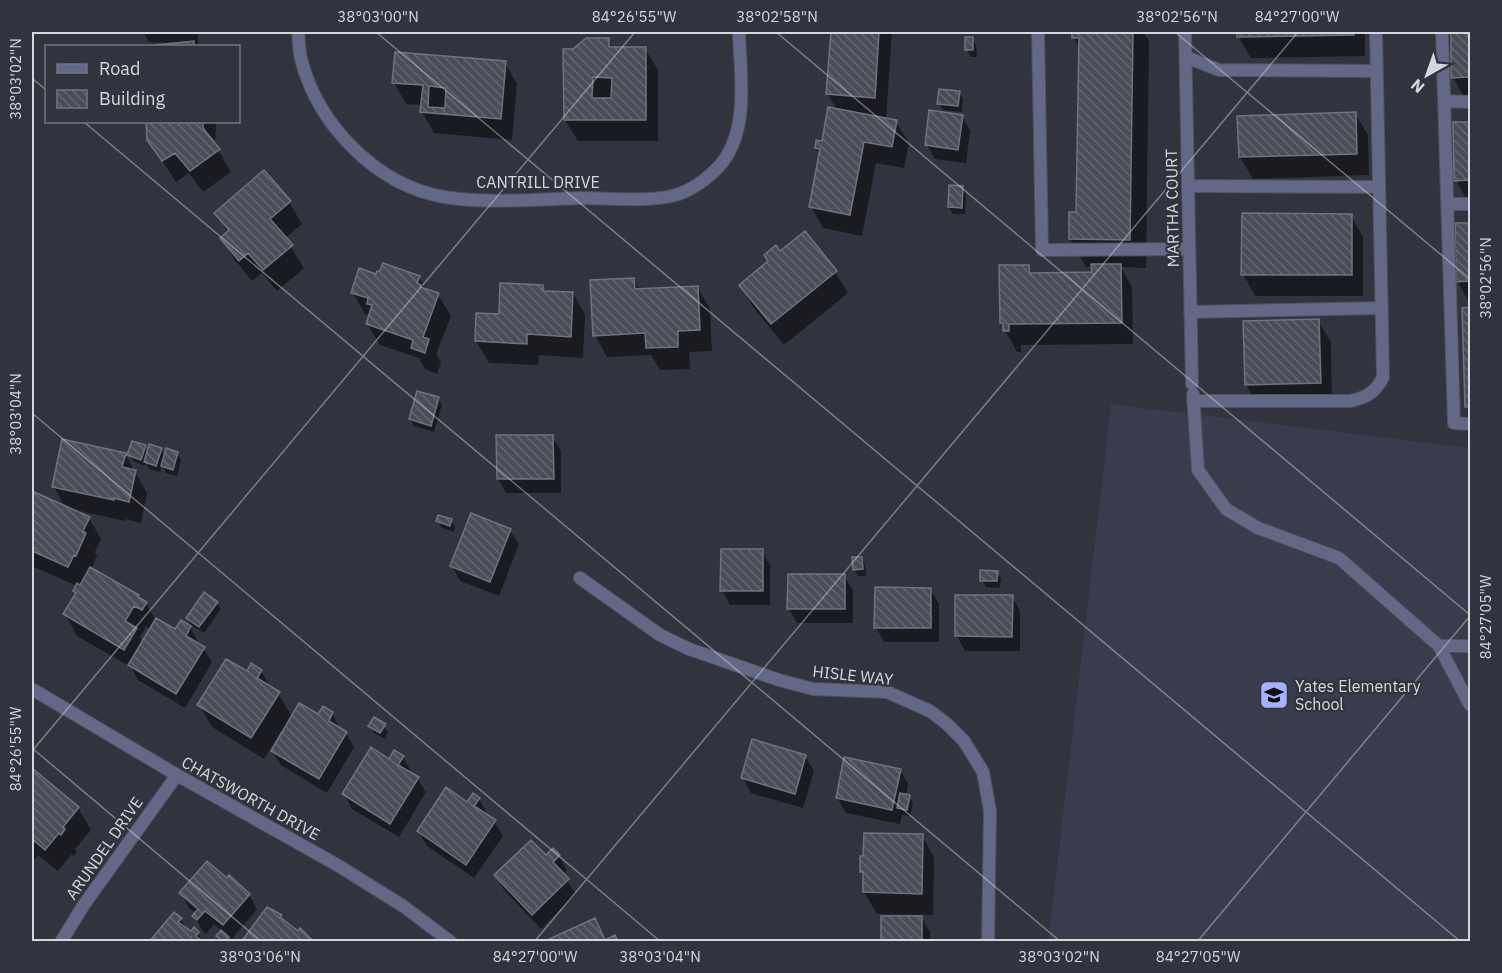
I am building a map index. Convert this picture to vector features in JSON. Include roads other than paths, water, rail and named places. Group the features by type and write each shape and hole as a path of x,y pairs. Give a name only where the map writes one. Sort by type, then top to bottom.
{"street":[{"name":"CANTRILL DRIVE","path":"298,32 301,58 311,86 324,113 341,136 376,167 400,182 444,197 486,199 672,196 707,178 722,163 733,144 737,131 740,111 739,32"},
{"path":"1038,32 1042,250 1190,249"},
{"name":"MARTHA COURT","path":"1185,32 1192,384 1198,470 1226,509 1258,528 1339,558 1439,646"},
{"path":"1193,401 1350,401 1361,399 1378,386 1383,377 1376,32"},
{"path":"1442,32 1454,423 1470,424"},
{"path":"1186,57 1219,70 1377,71"},
{"path":"1444,101 1470,102"},
{"path":"1188,186 1379,187"},
{"path":"1448,204 1470,204"},
{"path":"1191,312 1382,308"},
{"name":"HISLE WAY","path":"580,578 660,635 689,649 779,680 813,689 887,692 930,711 947,724 964,741 983,772 990,811 988,942"},
{"path":"1470,646 1439,646 1470,705"},
{"name":"CHATSWORTH DRIVE","path":"32,689 177,776 339,866 403,906 451,942"},
{"name":"ARUNDEL DRIVE","path":"61,942 83,906 177,776"}],"place":[{"name":"Yates Elementary School","path":"1274,695"}]}
